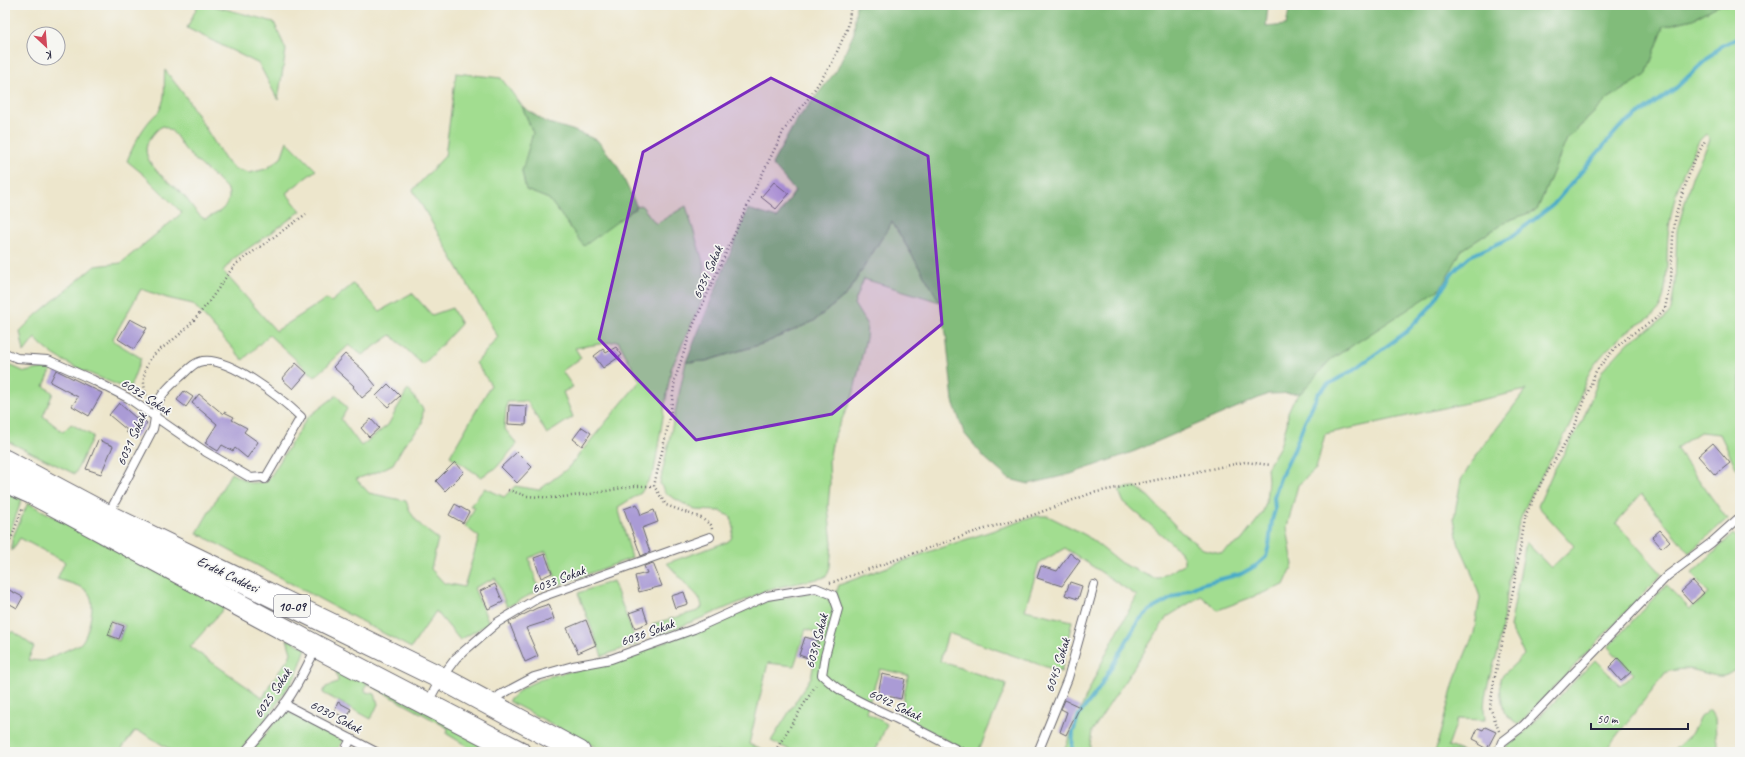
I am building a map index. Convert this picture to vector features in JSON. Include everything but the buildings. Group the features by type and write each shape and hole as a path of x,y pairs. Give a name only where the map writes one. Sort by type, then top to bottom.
{"main road":[{"name":"Erdek Caddesi","path":"5,462 108,516 441,678 579,752"},
{"name":"Erdek Caddesi","path":"5,481 32,493 317,646 519,752"}],"lane":[{"name":"6032 Sokak","path":"5,353 17,358 48,360 55,362 128,398 206,452 250,478 262,477 265,479"},
{"name":"6031 Sokak","path":"108,516 153,429 158,402 173,382 198,362 209,360 227,365 265,387 301,416 265,479"},
{"path":"1498,752 1502,742 1523,726 1667,576 1711,543 1740,517"},
{"name":"6033 Sokak","path":"427,704 441,678 456,658 498,622 538,598 710,537"},
{"name":"6045 Sokak","path":"1038,752 1068,678 1094,585"},
{"name":"6039 Sokak","path":"816,588 833,595 838,609 824,656 822,674"},
{"name":"6036 Sokak","path":"492,705 500,695 534,677 574,666 611,659 694,628 767,596 816,588"},
{"name":"6025 Sokak","path":"245,752 295,688 305,666 317,646"},
{"name":"6042 Sokak","path":"822,674 832,685 847,695 929,734 961,752"},
{"name":"6030 Sokak","path":"284,704 376,752"},
{"path":"344,752 351,739"}],"path":[{"name":"6034 Sokak","path":"654,486 670,417 675,379 692,328 753,193 784,130 810,96 832,63 848,27 851,5"},
{"path":"1502,742 1490,707 1512,597 1525,519 1541,483 1574,428 1596,371 1614,349 1632,334 1654,320 1665,309 1671,278 1676,213 1693,163 1706,139"},
{"path":"156,417 144,391 144,375 147,364 155,352 170,343 195,320 236,264 306,214"},
{"path":"816,588 971,533 1033,515 1092,493 1245,462 1271,465"},
{"path":"508,490 527,496 553,498 590,494 633,486 654,486 666,505 701,518 711,525 713,531 710,537"},
{"path":"5,550 9,544 24,504 32,493"},
{"name":"6039 Sokak","path":"783,752 777,748 822,674"}],"highlighted area":[{"path":"771,78 928,156 942,324 832,414 696,440 599,339 643,152"}],"green space":[{"path":"198,5 210,5 274,22 286,50 278,100 259,64 187,28"},
{"path":"856,5 1268,5 1266,27 1286,25 1290,5 1719,5 1693,19 1664,26 1646,75 1609,98 1567,139 1537,210 1507,221 1462,250 1441,288 1330,360 1301,393 1268,394 1135,451 1071,474 1029,484 1009,479 985,458 964,433 953,401 946,333 940,302 892,222 847,294 814,321 765,343 706,361 686,362 748,209 777,218 795,191 772,164 796,121 837,70 854,33"},
{"path":"1719,5 1740,5 1740,476 1720,434 1700,432 1676,448 1727,519 1689,553 1641,494 1616,523 1662,574 1518,725 1504,712 1501,697 1500,678 1524,655 1510,627 1526,542 1551,568 1574,546 1538,506 1553,472 1582,422 1602,371 1629,342 1665,318 1671,310 1675,283 1677,231 1692,177 1710,140 1707,134 1696,146 1687,164 1673,205 1667,245 1664,297 1659,310 1618,339 1592,368 1585,381 1569,427 1534,489 1522,515 1517,529 1498,652 1490,675 1485,697 1485,720 1458,719 1448,746 1464,752 1435,752 1455,679 1474,633 1480,597 1469,566 1458,542 1454,518 1461,480 1478,453 1526,390 1325,434 1316,469 1298,485 1287,527 1293,565 1284,585 1218,610 1201,596 1167,617 1092,731 1089,752 1065,752 1065,748 1098,670 1137,596 1065,548 1039,563 1025,610 1072,621 1061,672 948,633 940,661 1007,684 978,752 969,752 900,715 908,675 880,669 866,712 887,724 875,752 794,752 771,741 811,677 821,634 806,629 794,666 768,663 749,744 765,750 763,752 605,752 508,701 522,688 543,678 621,659 710,625 767,601 809,593 819,593 826,596 832,605 839,585 928,552 1037,516 1048,516 1076,530 1087,536 1121,563 1153,578 1159,578 1184,564 1184,558 1178,549 1123,501 1119,491 1123,488 1136,487 1149,497 1181,532 1203,549 1221,553 1241,541 1262,514 1266,503 1268,480 1267,468 1280,446 1287,424 1288,412 1293,401 1330,360 1440,288 1462,250 1507,221 1537,210 1567,139 1609,98 1646,75 1664,26 1693,19"},
{"path":"165,70 186,97 226,161 235,169 249,173 266,169 281,158 287,141 316,170 286,193 301,211 233,259 223,271 276,331 326,299 331,302 353,284 380,311 412,293 432,315 452,308 461,324 423,365 391,335 362,355 349,345 315,377 269,335 243,360 193,304 167,298 141,289 112,340 141,358 129,390 66,362 44,347 35,338 24,352 20,331 36,315 95,266 121,263 182,213 143,174 127,161 141,133 153,117 158,113 162,104","holes":["163,126 175,135 189,154 228,190 229,196 226,205 215,214 205,219 201,217 188,200 154,168 149,160 146,152 147,144 158,129"]},
{"path":"456,73 501,78 522,106 533,133 522,171 526,190 549,199 584,245 641,205 656,224 686,206 704,265 704,296 671,369 654,471 641,493 618,507 632,558 558,585 546,551 529,558 539,590 507,607 495,578 474,588 489,623 460,640 436,611 411,648 197,533 231,473 250,483 267,482 307,418 337,395 347,409 341,419 361,446 388,425 408,389 423,409 422,425 405,443 393,464 377,472 356,479 369,493 406,501 408,508 418,523 438,539 431,569 444,583 464,587 479,537 465,526 475,507 470,506 485,488 504,497 515,486 539,490 567,469 640,381 618,341 575,348 581,358 562,371 573,387 563,392 573,417 547,434 527,401 507,402 504,428 517,444 496,468 481,477 450,456 491,385 476,363 498,337 413,190 445,156"},
{"path":"522,106 545,122 572,130 597,140 617,165 637,207 584,246 549,199 526,190 522,171 533,133"},
{"path":"892,221 940,302 864,279 854,304 867,325 866,338 853,395 833,439 829,461 830,484 828,507 832,543 830,567 826,577 766,590 748,599 657,636 652,624 698,611 702,607 698,596 667,563 727,542 731,539 734,528 731,517 720,511 695,510 665,493 660,483 686,362 706,361 765,343 814,321 847,294"},
{"path":"5,363 25,372 53,366 44,386 53,393 43,416 63,432 71,424 93,436 75,474 5,440"},
{"path":"5,490 22,499 5,546"},
{"path":"28,503 225,607 190,647 263,698 270,684 289,658 291,653 287,639 306,648 297,674 268,717 239,752 174,752 145,734 135,731 119,752 5,752 5,637 13,631 34,647 28,660 43,661 80,644 84,639 92,610 92,602 87,591 57,579 65,562 20,538 12,551 12,539","holes":["111,620 125,625 119,641 106,635"]},
{"path":"1733,534 1740,541 1740,664 1734,671 1728,675 1721,676 1714,676 1685,669 1666,672 1604,752 1504,752 1506,747 1523,734 1595,660 1620,685 1634,674 1608,647 1666,585 1690,609 1709,594 1692,573"},
{"path":"613,581 637,644 602,656 578,593"},
{"path":"333,666 511,752 471,752 467,746 447,734 448,728 368,684 366,685 366,692 375,694 378,704 371,719 323,693 326,687 335,684 338,681 336,670"},
{"path":"285,710 343,740 337,752 251,752"},
{"path":"1709,710 1715,718 1716,738 1721,752 1672,752 1691,734 1700,717"}],"waterway":[{"path":"1072,752 1073,732 1079,715 1098,690 1139,620 1150,610 1174,597 1201,584 1241,574 1257,565 1266,557 1275,510 1274,497 1280,478 1294,450 1305,421 1318,394 1327,385 1355,369 1406,332 1432,305 1452,274 1470,256 1510,238 1553,205 1619,128 1676,88 1721,46 1740,37"}]}
